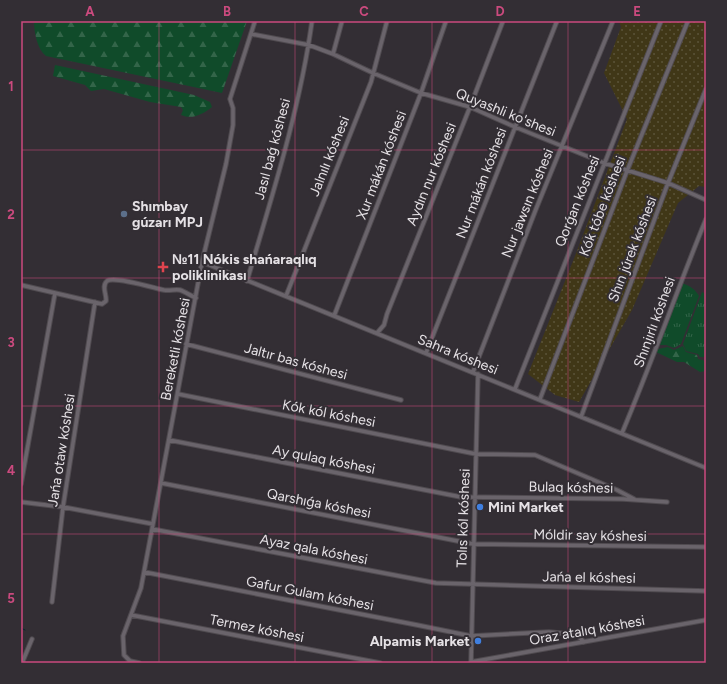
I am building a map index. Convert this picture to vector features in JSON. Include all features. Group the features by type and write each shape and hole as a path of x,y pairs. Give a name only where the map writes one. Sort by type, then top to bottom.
{"street":[{"name":"Bereketli kóshesi","path":"139,663 130,661 124,655 124,636 141,588 202,262 226,164 233,125 233,108 230,100 255,21"},
{"name":"Jasıl baǵ kóshesi","path":"247,281 291,126 309,45 312,21"},
{"path":"333,54 342,21"},
{"name":"Jalnılı kóshesi","path":"286,296 371,82 387,21"},
{"name":"Xur mákán kóshesi","path":"334,316 421,93 446,21"},
{"name":"Aydın nur kóshesi","path":"377,333 384,324 470,107 502,21"},
{"name":"Nur mákán kóshesi","path":"426,353 557,21"},
{"name":"Nur jawsın kóshesi","path":"473,372 533,217 613,21"},
{"name":"Qorǵan kóshesi","path":"514,389 661,21"},
{"name":"Kók tóbe kóshesi","path":"540,400 627,171 688,21"},
{"name":"Quyashli ko'shesi","path":"251,34 309,45 421,93 470,107 604,163 668,183 706,200"},
{"name":"Shın júrek kóshesi","path":"581,417 668,183 706,89"},
{"name":"Shınjırlı kóshesi","path":"622,433 706,219"},
{"name":"Sahra kóshesi","path":"202,262 706,468"},
{"path":"21,285 102,304 106,302 104,288 106,282 119,279 168,291 180,290 196,298"},
{"path":"21,484 55,293"},
{"name":"Jańa otaw kóshesi","path":"52,602 63,507 95,302"},
{"name":"Jaltır bas kóshesi","path":"186,344 401,400"},
{"name":"Tolıs kól kóshesi","path":"471,662 478,374"},
{"name":"Kók kól kóshesi","path":"178,394 476,454 535,455 617,490 636,500"},
{"name":"Ay qulaq kóshesi","path":"169,440 461,497 474,496"},
{"name":"Qarshıǵa kóshesi","path":"161,483 473,544"},
{"name":"Bulaq kóshesi","path":"474,496 667,502"},
{"name":"Ayaz qala kóshesi","path":"21,502 63,507 153,527 436,584 472,585"},
{"name":"Móldir say kóshesi","path":"473,544 706,547"},
{"name":"Gafur Gulam kóshesi","path":"144,572 417,624 471,636 549,632 578,636 584,642"},
{"name":"Jańa el kóshesi","path":"472,585 706,591"},
{"name":"Termez kóshesi","path":"131,616 380,663"},
{"name":"Oraz atalıq kóshesi","path":"471,662 706,620"},
{"path":"22,663 32,639"}],"green space":[{"path":"34,21 247,21 222,93 46,56 38,45 35,35"},
{"path":"55,65 194,95 210,102 212,107 198,116 190,117 181,115 183,110 181,107 150,102 104,89 91,91 85,85 53,76"},
{"path":"682,283 696,291 699,296 681,344 674,348 666,345 659,345"},
{"path":"702,292 706,294 706,357 700,357 698,354 686,351 683,344"},
{"path":"683,346 686,352 697,355 698,359 706,361 706,371 700,372 684,362 677,362 656,352 658,349 668,347 674,350"}],"sand":[{"path":"619,21 706,21 706,187 699,186 678,203 632,310 579,402 555,395 528,374 627,119 604,73 621,27"}],"waterway":[{"path":"21,628 25,630"}],"place":[{"name":"Shımbay gúzarı MPJ","path":"124,214"},
{"name":"№11 Nókis shańaraqlıq poliklinikası","path":"163,267"},
{"name":"Mini Market","path":"480,507"},
{"name":"Alpamis Market","path":"478,641"}]}
